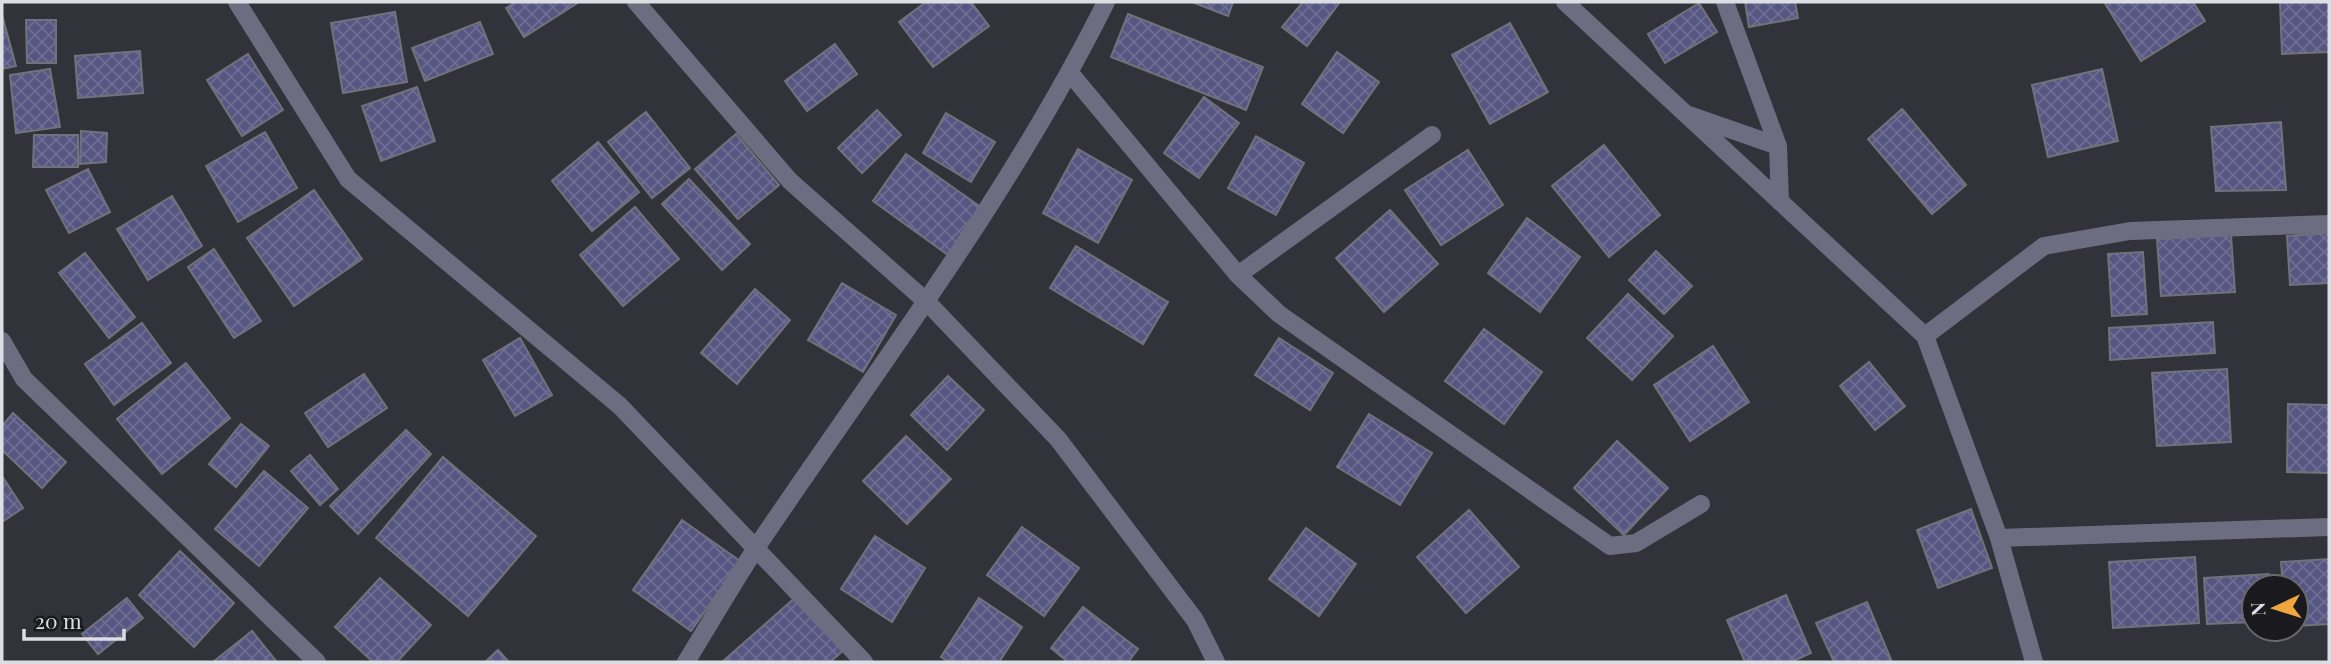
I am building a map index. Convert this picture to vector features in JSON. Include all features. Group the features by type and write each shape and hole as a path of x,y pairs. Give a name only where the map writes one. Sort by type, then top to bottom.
{"street":[{"path":"237,2 348,178 620,406 864,662"},
{"path":"636,2 790,181 928,303 1058,439 1195,620 1216,662"},
{"path":"685,662 757,547 928,303 1070,73 1106,2"},
{"path":"1565,2 1925,336 1999,538 2034,662"},
{"path":"1725,2 1778,146 1780,202"},
{"path":"1070,73 1238,275 1279,314 1610,546 1636,543 1701,503"},
{"path":"1683,113 1778,146"},
{"path":"1238,275 1432,135"},
{"path":"1925,336 2044,246 2130,231 2329,224"},
{"path":"2,341 24,379 317,662"},
{"path":"1999,538 2329,527"}],"building":[{"path":"516,2 579,2 524,37 506,8"},
{"path":"926,2 971,2 989,26 933,67 899,22"},
{"path":"1192,2 1233,2 1228,16"},
{"path":"1303,2 1340,2 1307,46 1282,27"},
{"path":"1745,2 1795,2 1798,18 1749,27"},
{"path":"2104,2 2193,2 2205,21 2141,61"},
{"path":"2280,2 2329,2 2329,52 2282,54"},
{"path":"1699,3 1717,32 1665,63 1648,34"},
{"path":"395,12 407,82 343,93 331,23"},
{"path":"1128,14 1263,67 1246,110 1111,57"},
{"path":"2,15 16,66 2,69"},
{"path":"26,20 56,20 56,63 27,63"},
{"path":"480,22 493,54 425,81 412,48"},
{"path":"1510,23 1548,92 1490,124 1452,55"},
{"path":"835,44 857,74 807,111 785,81"},
{"path":"140,51 143,93 78,98 75,56"},
{"path":"1337,52 1379,82 1343,133 1302,104"},
{"path":"248,54 283,110 242,136 207,80"},
{"path":"50,69 60,127 16,133 10,75"},
{"path":"2102,69 2118,141 2048,157 2032,85"},
{"path":"417,87 435,141 381,161 362,106"},
{"path":"1204,97 1239,123 1199,178 1164,153"},
{"path":"1902,109 1966,185 1932,214 1868,139"},
{"path":"877,110 901,135 862,173 838,148"},
{"path":"646,112 690,168 652,198 608,142"},
{"path":"946,113 995,142 971,182 923,153"},
{"path":"2281,122 2286,190 2216,191 2211,127"},
{"path":"81,131 107,133 106,162 80,164"},
{"path":"265,132 297,188 238,222 206,166"},
{"path":"736,134 779,185 738,219 695,169"},
{"path":"34,135 78,135 78,167 33,167"},
{"path":"1256,136 1304,163 1276,215 1228,188"},
{"path":"598,142 639,192 592,231 552,181"},
{"path":"1604,145 1660,215 1609,257 1552,186"},
{"path":"1078,149 1132,180 1098,243 1043,213"},
{"path":"1468,150 1503,205 1441,245 1405,190"},
{"path":"906,154 982,208 948,255 873,201"},
{"path":"88,169 110,212 69,233 46,190"},
{"path":"689,179 750,244 722,270 662,204"},
{"path":"314,190 362,259 294,306 247,238"},
{"path":"172,196 202,246 148,280 117,229"},
{"path":"635,207 679,259 623,306 580,255"},
{"path":"1390,210 1438,264 1384,312 1336,258"},
{"path":"1527,218 1580,257 1540,312 1488,273"},
{"path":"2329,233 2329,283 2290,285 2287,236"},
{"path":"2231,235 2235,292 2161,296 2157,239"},
{"path":"1076,246 1168,302 1143,344 1050,288"},
{"path":"214,249 261,321 234,338 188,267"},
{"path":"1656,251 1692,286 1664,314 1629,280"},
{"path":"2143,252 2147,314 2112,316 2108,254"},
{"path":"85,253 135,317 109,338 59,273"},
{"path":"842,283 896,315 863,372 808,340"},
{"path":"755,289 790,320 737,384 701,353"},
{"path":"1628,294 1673,336 1632,380 1587,338"},
{"path":"2213,322 2215,353 2110,360 2109,328"},
{"path":"142,323 171,363 114,405 85,364"},
{"path":"1484,329 1542,372 1504,424 1445,381"},
{"path":"520,338 552,395 515,416 483,360"},
{"path":"1279,338 1333,373 1310,410 1255,375"},
{"path":"1713,346 1749,402 1690,441 1654,385"},
{"path":"1869,362 1905,406 1875,430 1840,386"},
{"path":"186,363 230,418 162,474 117,419"},
{"path":"2227,369 2231,442 2157,446 2152,373"},
{"path":"364,374 387,408 328,447 305,413"},
{"path":"948,376 984,410 947,450 911,415"},
{"path":"2288,404 2329,405 2329,473 2287,472"},
{"path":"13,413 66,462 42,488 2,450 2,426"},
{"path":"1369,414 1432,453 1400,505 1337,467"},
{"path":"241,424 269,446 236,487 209,464"},
{"path":"406,430 431,454 358,534 330,506"},
{"path":"906,436 951,479 907,524 863,481"},
{"path":"1617,441 1668,488 1624,535 1574,488"},
{"path":"310,455 338,489 320,505 291,471"},
{"path":"443,457 536,536 468,616 376,538"},
{"path":"264,471 308,508 259,566 215,529"},
{"path":"2,476 23,508 2,522"},
{"path":"1971,509 1992,568 1938,588 1917,530"},
{"path":"1469,510 1519,567 1466,613 1417,557"},
{"path":"682,520 740,561 691,631 633,590"},
{"path":"1022,527 1079,568 1044,616 987,575"},
{"path":"1306,528 1356,564 1319,616 1269,579"},
{"path":"875,536 925,568 892,622 841,589"},
{"path":"180,551 234,603 194,647 139,595"},
{"path":"2195,557 2199,623 2113,628 2109,562"},
{"path":"2329,559 2329,624 2310,625 2310,573 2282,573 2281,562"},
{"path":"2240,576 2240,623 2207,624 2204,578"},
{"path":"380,578 431,625 397,662 373,662 335,627"},
{"path":"1786,595 1811,653 1791,662 1745,662 1727,620"},
{"path":"797,596 844,650 830,662 722,662"},
{"path":"127,598 143,618 98,654 82,634"},
{"path":"979,598 1022,627 999,662 949,662 941,657"},
{"path":"1867,602 1892,662 1834,662 1816,623"},
{"path":"1083,607 1138,649 1128,662 1068,662 1051,648"},
{"path":"252,631 277,662 213,662"},
{"path":"498,650 509,662 485,662"}]}
